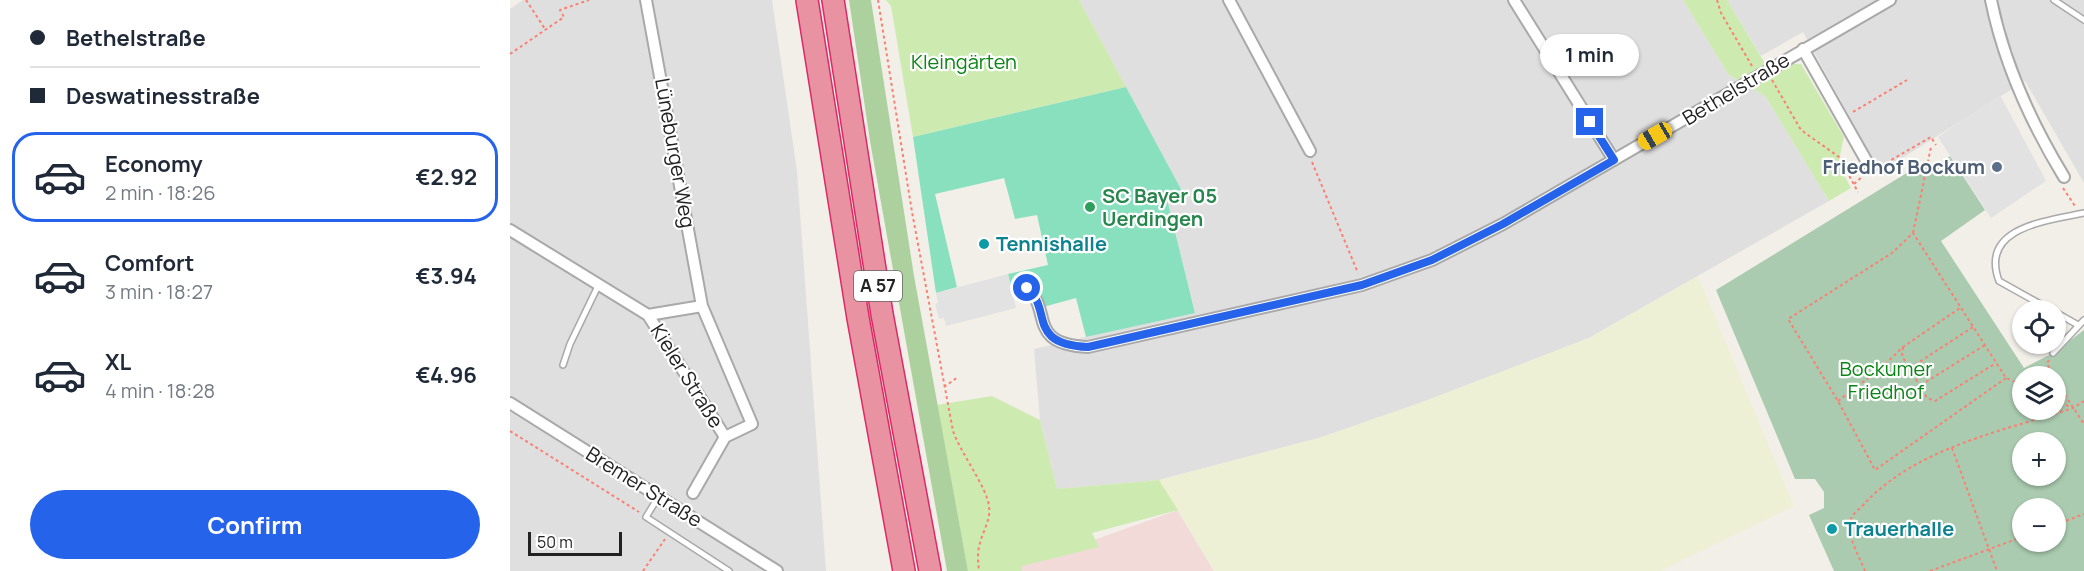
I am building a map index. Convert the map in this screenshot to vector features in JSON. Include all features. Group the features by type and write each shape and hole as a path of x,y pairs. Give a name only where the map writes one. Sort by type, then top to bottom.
{"highway":[{"name":"A 57","path":"807,0 858,318 904,571"},
{"name":"A 57","path":"833,0 882,314 930,571"}],"street":[{"name":"Lüneburger Weg","path":"646,0 702,306"},
{"path":"1229,0 1310,151"},
{"path":"1514,0 1614,160"},
{"name":"Bethelstraße","path":"1027,288 1034,294 1042,324 1049,333 1061,343 1088,347 1362,285 1432,260 1503,224 1759,76 1872,5 1890,0"},
{"path":"1991,0 1997,28 2015,84 2044,145 2064,177"},
{"name":"Bethelstraße","path":"1803,48 1871,169"},
{"name":"Kieler Straße","path":"510,230 648,315 725,437"},
{"name":"Kieler Straße","path":"648,315 702,306 752,424 725,437 693,493"},
{"name":"Bremer Straße","path":"510,403 777,571"}],"lane":[{"path":"2054,0 2084,20"},
{"path":"2033,300 1999,281 1994,269 1995,257 2002,242 2015,231 2082,213"},
{"path":"563,365 570,344 599,284"},
{"path":"2066,318 2078,325"},
{"path":"2066,338 2084,320"},
{"path":"659,496 646,517 729,571"}],"path":[{"path":"526,0 545,29"},
{"path":"510,54 564,17 560,10 589,0"},
{"path":"878,0 912,212 944,387 958,447 983,489 990,507 986,528 980,542 979,571"},
{"path":"1717,0 1721,14 1759,76 1771,79 1801,130 1839,157 1858,192"},
{"path":"1843,118 1907,80"},
{"path":"1854,184 1871,169 1931,137 1936,145"},
{"path":"1932,147 1913,232 1892,253 1788,320 1838,400 1875,470 2006,378"},
{"path":"1310,151 1313,170 1362,285"},
{"path":"2064,177 2062,187 2082,213"},
{"path":"1913,232 1984,345 2006,378 2012,381"},
{"path":"1838,400 1880,369 1903,347 1961,308"},
{"path":"1910,369 1973,327"},
{"path":"1920,386 1984,345"},
{"path":"1903,347 1902,356 1927,398 1935,401 1996,363"},
{"path":"944,387 958,377"},
{"path":"2066,397 2084,424"},
{"path":"1865,571 1849,530 1851,518 1874,494 1904,471 1952,448 2073,408 2084,401"},
{"path":"2066,405 2073,408"},
{"path":"510,431 646,517"},
{"path":"1952,448 1997,571"},
{"path":"2066,521 2084,514"},
{"path":"643,571 669,532"},
{"path":"1930,571 2012,541"}],"shaded area":[{"path":"523,0 772,0 797,171 826,571 510,571 510,9"},
{"path":"1079,0 1683,0 1728,74 1765,96 1829,201 1589,338 1422,403 1319,438 1159,480 1057,489 1040,420 1034,349 1195,312 1167,199 1182,191"},
{"path":"1727,0 2084,0 2084,183 2025,81 1880,172 1803,32 1761,56"},
{"name":"Friedhof Bockum","path":"2000,95 2046,181 1991,218 1938,137"},
{"path":"1008,274 1016,308 946,326 944,318 939,319 935,304 938,303 936,293"},
{"path":"1178,510 1214,571 1022,571 1021,566"}],"green space":[{"path":"849,0 871,0 914,276 968,571 947,571 870,141"},
{"name":"Kleingärten","path":"886,0 1079,0 1126,87 913,137 891,6"},
{"path":"1683,0 1727,0 1772,75 1789,64 1801,64 1844,137 1838,164 1851,188 1829,201 1765,96 1728,74"},
{"name":"SC Bayer 05 Uerdingen","path":"1126,87 1182,191 1167,199 1195,313 1086,337 1076,298 1043,307 1039,294 1030,286 1011,288 1008,274 1048,265 1037,215 1015,219 1004,178 935,194 957,287 936,293 913,137"},
{"name":"Bockumer Friedhof","path":"1950,156 1985,210 1941,241 2012,350 2012,354 2015,354 2023,366 2012,366 2012,420 2066,420 2066,366 2028,366 2051,354 2066,354 2066,343 2084,330 2084,571 1834,571 1809,515 1824,508 1824,492 1815,479 1795,479 1716,290 1918,166 1935,167"},
{"path":"1698,276 1794,506 1661,571 1214,571 1159,480 1319,438 1422,402 1589,338"},
{"path":"992,396 1040,420 1057,489 1159,480 1178,510 1092,533 1099,547 1022,566 1022,571 968,571 937,405"}],"place":[{"name":"Friedhof Bockum","path":"1997,167"},
{"name":"SC Bayer 05 Uerdingen","path":"1090,207"},
{"name":"Tennishalle","path":"984,244"},
{"name":"Trauerhalle","path":"1832,529"}],"route":[{"path":"1027,288 1034,294 1042,324 1049,333 1061,343 1088,347 1362,285 1432,260 1503,224 1614,160 1590,122"}]}
